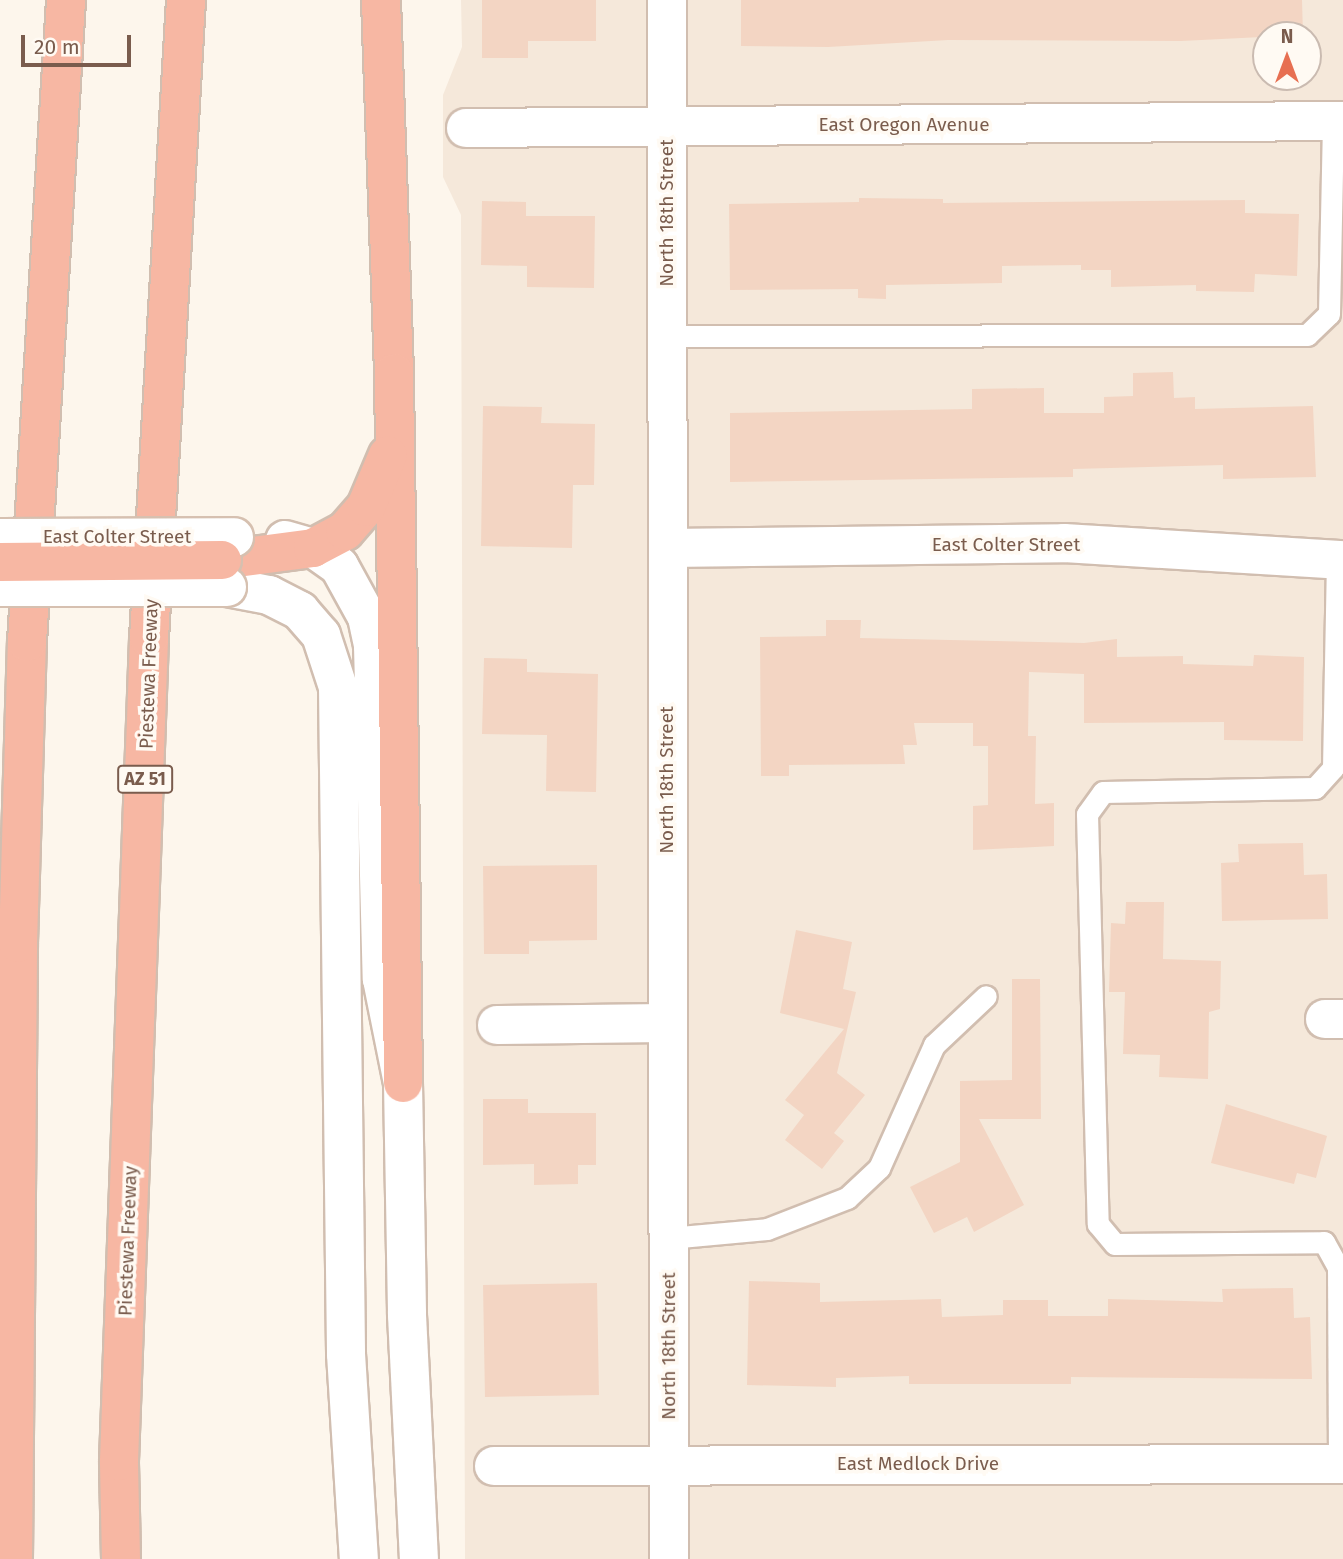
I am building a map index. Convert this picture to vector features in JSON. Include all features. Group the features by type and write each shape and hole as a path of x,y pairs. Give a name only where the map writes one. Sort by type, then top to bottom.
{"highway":[{"path":"13,1559 18,943 27,642 66,0"},
{"name":"Piestewa Freeway","path":"121,1559 119,1461 149,638 186,0"},
{"path":"382,0 393,439 403,1083"},
{"path":"0,562 228,561 313,548 345,531 366,507 393,439"}],"street":[{"name":"North 18th Street","path":"667,0 669,1559"},
{"name":"East Oregon Avenue","path":"466,128 1338,121"},
{"name":"East Colter Street","path":"0,538 228,561"},
{"name":"East Colter Street","path":"668,548 1064,543 1340,560"},
{"path":"313,548 339,566 356,590 373,646 382,979 403,1083 407,1315 419,1559"},
{"path":"0,587 228,561 269,595 300,611 321,635 338,687 346,1354 359,1559"},
{"path":"496,1025 667,1023"},
{"name":"East Medlock Drive","path":"494,1466 1341,1464"}],"lane":[{"path":"668,335 1307,335 1329,314 1338,121"},
{"path":"1340,560 1334,768 1315,788 1103,792 1087,814 1098,1224 1115,1244 1324,1242 1338,1267 1341,1464"},
{"path":"669,1238 767,1229 847,1198 879,1168 934,1045 986,996"}],"shaded area":[{"path":"461,0 1343,0 1343,1559 465,1559 461,215 443,177 443,95 462,47"}],"building":[{"path":"482,0 596,0 596,41 528,41 528,58 482,58"},
{"path":"741,0 1302,0 1303,21 1252,21 1252,38 1181,41 948,40 828,47 741,46"},
{"path":"859,198 943,199 943,203 1245,200 1245,213 1299,214 1297,276 1255,274 1254,292 1196,291 1196,285 1111,287 1111,270 1081,270 1081,265 1002,266 1002,283 886,285 886,299 858,298 858,289 730,290 729,204 859,202"},
{"path":"482,201 526,202 526,216 595,216 594,288 527,287 527,266 481,265"},
{"path":"1173,372 1174,398 1195,397 1195,409 1313,406 1316,477 1223,479 1223,465 1073,469 1073,477 730,482 730,413 972,409 972,389 1044,388 1044,413 1104,413 1104,397 1133,396 1133,373"},
{"path":"483,406 542,407 541,423 595,424 594,485 573,485 572,548 481,546"},
{"path":"826,620 861,620 860,638 1084,643 1117,639 1117,657 1183,656 1183,664 1253,666 1254,655 1304,657 1303,741 1224,740 1224,722 1084,723 1084,674 1029,672 1028,736 1036,736 1035,804 1054,803 1054,846 973,850 973,806 988,805 988,746 973,746 973,723 914,723 917,745 903,745 905,764 789,765 789,776 761,776 760,637 826,636"},
{"path":"484,658 527,659 527,672 598,674 596,792 546,791 547,735 482,734"},
{"path":"1303,843 1304,875 1327,874 1328,919 1222,921 1221,863 1239,862 1238,844"},
{"path":"597,865 597,940 529,941 529,954 484,954 483,866"},
{"path":"1126,902 1164,902 1163,959 1221,961 1220,1009 1209,1012 1208,1079 1159,1077 1160,1055 1123,1054 1125,992 1109,992 1111,923 1125,924"},
{"path":"796,930 852,942 843,989 856,992 837,1073 865,1095 834,1133 844,1141 822,1169 785,1140 804,1115 785,1100 844,1029 780,1013"},
{"path":"1012,979 1040,979 1041,1119 979,1119 1024,1205 974,1232 967,1217 934,1233 910,1187 960,1162 960,1081 1012,1080"},
{"path":"483,1099 528,1099 528,1113 596,1113 596,1165 578,1165 578,1184 534,1185 534,1164 483,1165"},
{"path":"1226,1104 1327,1136 1316,1178 1297,1173 1294,1184 1211,1163"},
{"path":"749,1281 820,1283 820,1302 941,1299 942,1317 1003,1315 1003,1300 1048,1300 1048,1316 1108,1316 1108,1299 1223,1302 1222,1289 1293,1288 1294,1318 1310,1317 1312,1379 1071,1377 1071,1384 909,1384 909,1376 836,1378 836,1387 747,1385"},
{"path":"597,1283 599,1395 485,1397 483,1285"}]}
